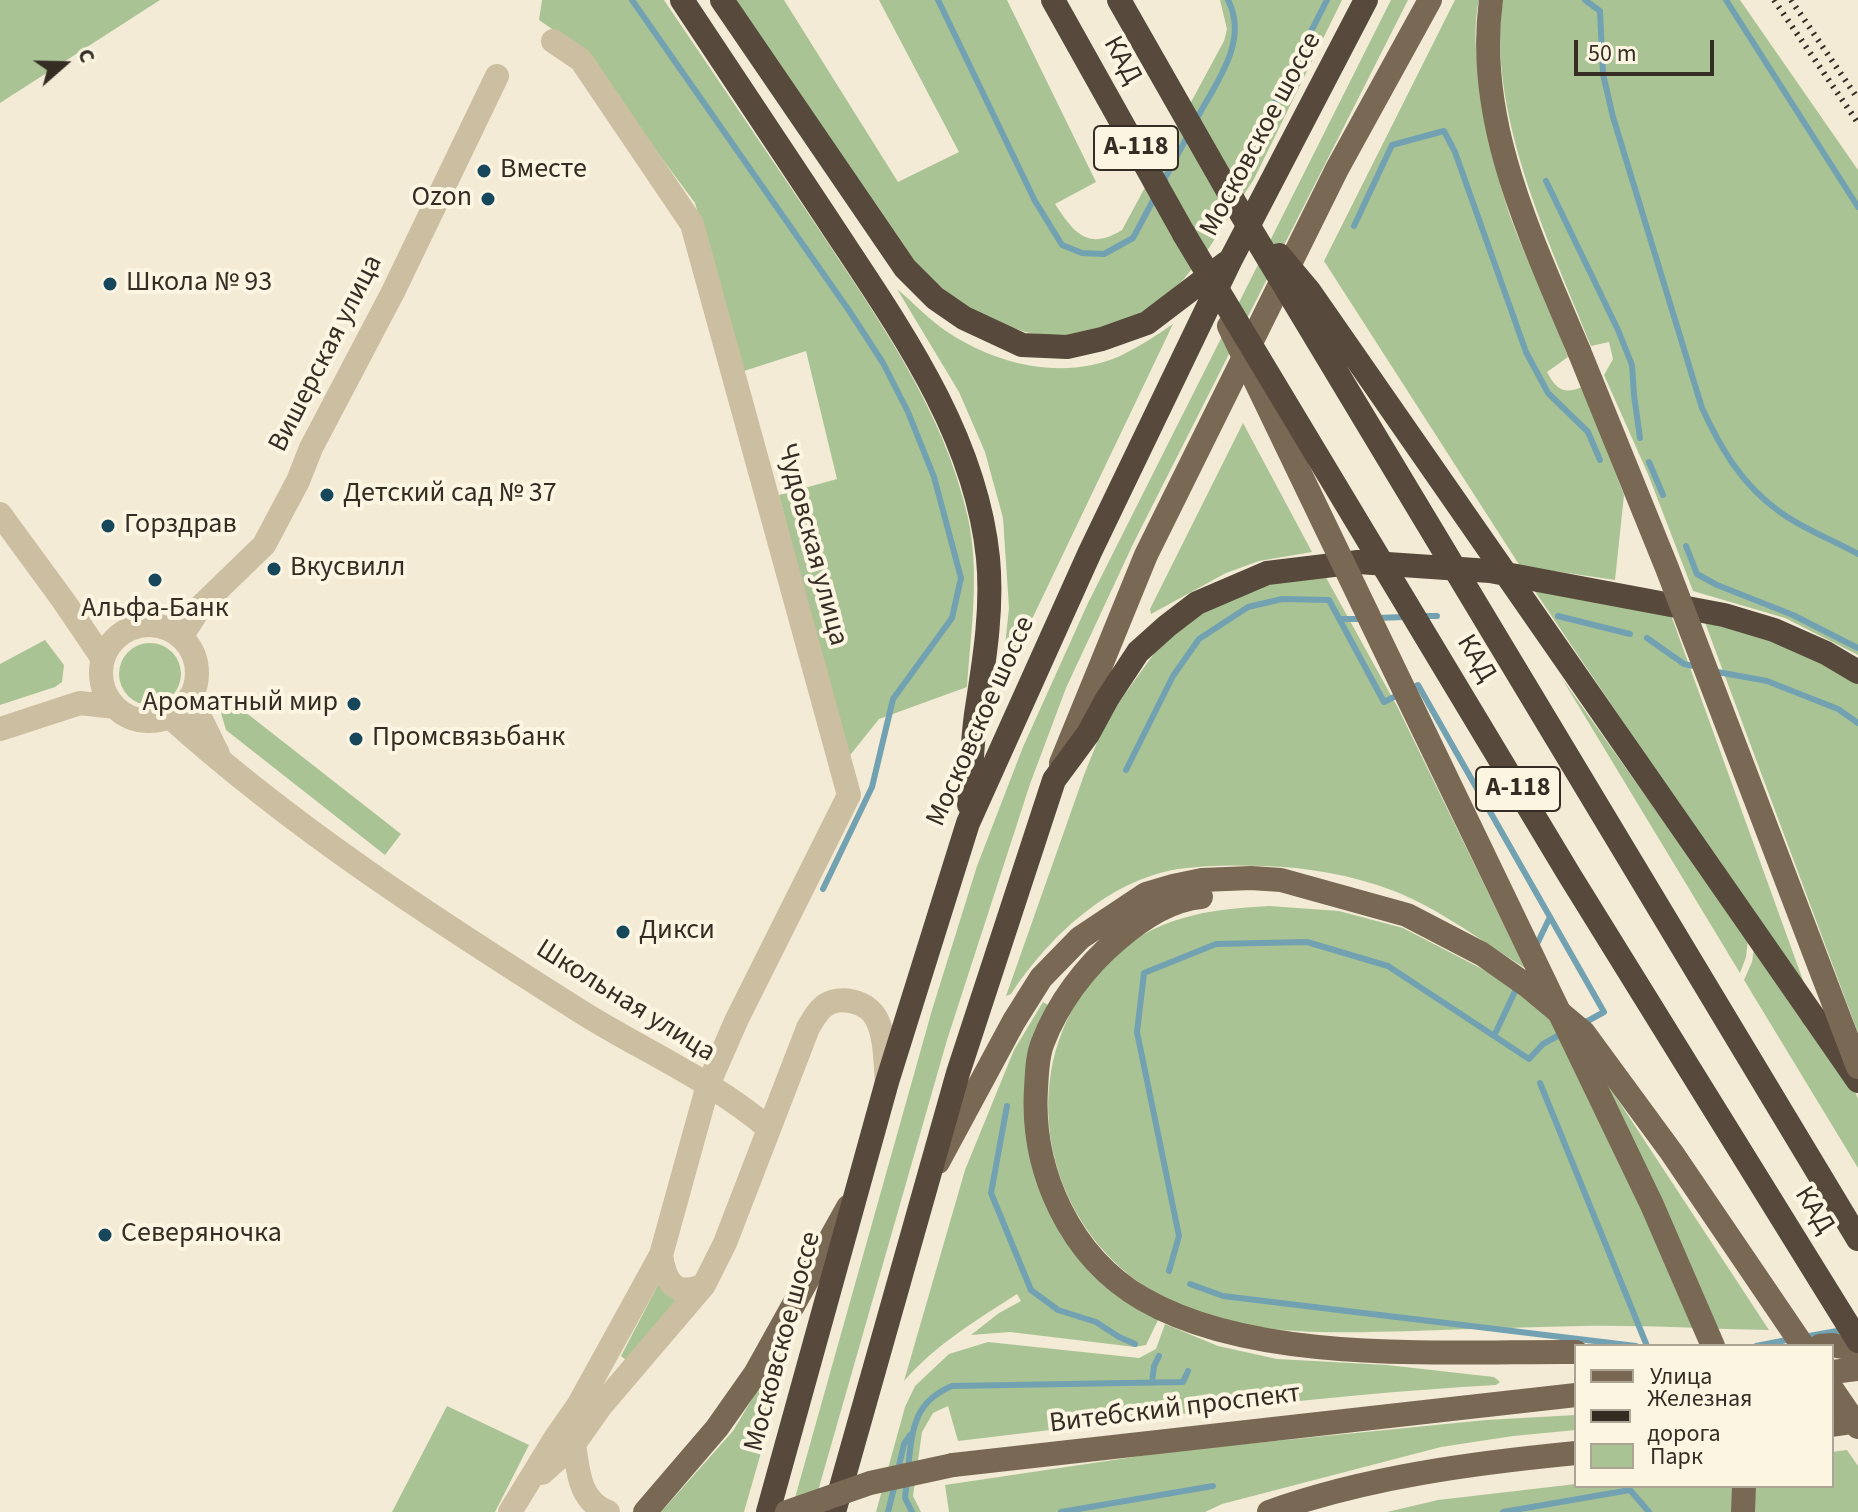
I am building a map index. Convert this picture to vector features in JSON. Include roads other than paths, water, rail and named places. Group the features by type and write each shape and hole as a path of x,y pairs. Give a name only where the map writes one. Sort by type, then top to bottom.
{"highway":[{"path":"682,0 885,307 944,409 968,464 982,515 990,597 968,823"},
{"path":"722,0 905,268 935,298 964,318 1022,345 1067,347 1147,323 1230,261"},
{"name":"КАД","path":"1053,0 1184,234 1570,876 1858,1341"},
{"name":"КАД","path":"1119,0 1233,200 1858,1239"},
{"name":"Московское шоссе","path":"768,1512 887,1082 968,823 1090,552 1230,261 1366,0"},
{"path":"1233,200 1310,292 1850,1062 1858,1081"},
{"path":"834,1512 924,1186 1054,780 1088,734 1138,652 1167,626 1197,603 1267,573 1358,562 1490,571 1724,615 1774,630 1826,653 1858,672"}],"main road":[{"path":"1054,780 1146,555 1337,169 1430,0"},
{"path":"1491,0 1489,61 1496,124 1522,213 1667,568 1850,1062"},
{"path":"1184,234 1652,1205 1712,1344"},
{"path":"924,1186 1014,1021 1041,978 1080,938 1146,894 1173,886 1215,880 1281,880 1407,915 1482,954 1529,987 1584,1033 1672,1153 1802,1344"},
{"path":"1359,901 1250,893 1184,898 1133,926 1097,956 1066,996 1042,1043 1035,1105 1037,1143 1053,1194 1069,1227 1118,1283 1167,1313 1217,1331 1292,1344 1387,1351 1574,1352"},
{"path":"642,1510 717,1428 755,1374 857,1191"},
{"path":"1834,1345 1858,1350"},
{"path":"1834,1372 1858,1369"},
{"path":"1834,1392 1858,1424"},
{"name":"Витебский проспект","path":"787,1512 870,1483 953,1465 1574,1395"},
{"path":"1834,1425 1858,1424"},
{"path":"1269,1512 1368,1485 1471,1466 1574,1453"},
{"path":"1320,1512 1368,1485"},
{"path":"1743,1512 1744,1488"}],"street":[{"name":"Чудовская улица","path":"553,41 581,60 692,224 849,795 737,1019 708,1085"},
{"name":"Вишерская улица","path":"181,637 201,606 264,545 393,292 497,76"},
{"path":"0,514 78,621 102,669 106,694 115,707 124,714 144,720 169,716 190,697 196,669 193,655 181,637 159,626 147,625 124,631 78,621"},
{"path":"80,703 102,669 107,648 124,631"},
{"name":"Школьная улица","path":"190,697 225,767"},
{"path":"0,729 80,703 115,707"},
{"name":"Школьная улица","path":"169,716 225,767 418,906 626,1040 708,1085 661,1255 579,1404 510,1512"},
{"name":"Школьная улица","path":"523,1491 574,1444 600,1407 704,1285 725,1243 808,1028 823,1006 838,1001 856,1002 868,1008 877,1018 887,1082"},
{"path":"708,1085 745,1108 768,1128"},
{"path":"661,1255 665,1275 676,1288 694,1290 704,1285"},
{"path":"574,1444 583,1491 593,1503 608,1512"}],"waterway":[{"path":"632,0 883,363 908,412 934,477 961,578 952,618 893,699 872,787 823,889"},
{"path":"938,0 1035,201 1062,245 1082,253 1104,254 1133,238 1156,195"},
{"path":"1195,122 1220,78 1232,47 1234,16 1228,0"},
{"path":"1259,134 1327,0"},
{"path":"1585,0 1600,11 1603,74 1613,117 1709,423 1725,452 1754,490 1798,524 1858,554"},
{"path":"1726,0 1858,207"},
{"path":"1354,226 1392,145 1444,131 1455,152 1526,352 1548,393 1588,432 1600,460"},
{"path":"1163,182 1188,135"},
{"path":"1546,181 1632,365 1640,438"},
{"path":"1649,462 1663,495"},
{"path":"1686,546 1697,574 1793,615 1858,648"},
{"path":"1126,770 1173,676 1199,639 1248,607 1282,599 1329,600 1384,702 1400,694"},
{"path":"1420,616 1437,616"},
{"path":"1558,616 1630,634"},
{"path":"1376,618 1405,617"},
{"path":"1340,619 1361,619"},
{"path":"1647,638 1684,664 1698,667"},
{"path":"1712,671 1767,681 1838,709 1858,723"},
{"path":"1410,689 1418,685 1604,1012 1584,1023"},
{"path":"1536,946 1550,917"},
{"path":"1169,1271 1179,1236 1137,1032 1144,973 1216,944 1307,942 1388,966 1529,1059 1543,1044 1563,1033"},
{"path":"1494,1036 1518,985"},
{"path":"1540,1083 1646,1344"},
{"path":"1007,1106 991,1193 1031,1290 1058,1310 1096,1322 1135,1344"},
{"path":"1190,1284 1223,1296 1619,1344"},
{"path":"1803,1337 1843,1330"},
{"path":"1766,1344 1792,1339"},
{"path":"1152,1383 1159,1356"},
{"path":"908,1469 913,1430 922,1409 929,1400 952,1386 1183,1382 1188,1371"},
{"path":"898,1470 904,1444 910,1435"},
{"path":"907,1480 905,1498 912,1512"},
{"path":"888,1512 895,1484"},
{"path":"1061,1512 1213,1486"},
{"path":"1503,1512 1630,1490 1649,1512"}],"railway":[{"path":"1774,0 1858,123"},
{"path":"1791,0 1858,99"}],"place":[{"name":"Вместе","path":"484,171"},
{"name":"Ozon","path":"488,199"},
{"name":"Школа № 93","path":"110,284"},
{"name":"Детский сад № 37","path":"327,495"},
{"name":"Горздрав","path":"108,526"},
{"name":"Вкусвилл","path":"274,569"},
{"name":"Альфа-Банк","path":"155,580"},
{"name":"Ароматный мир","path":"354,704"},
{"name":"Промсвязьбанк","path":"356,739"},
{"name":"Дикси","path":"623,932"},
{"name":"Северяночка","path":"105,1235"}]}
